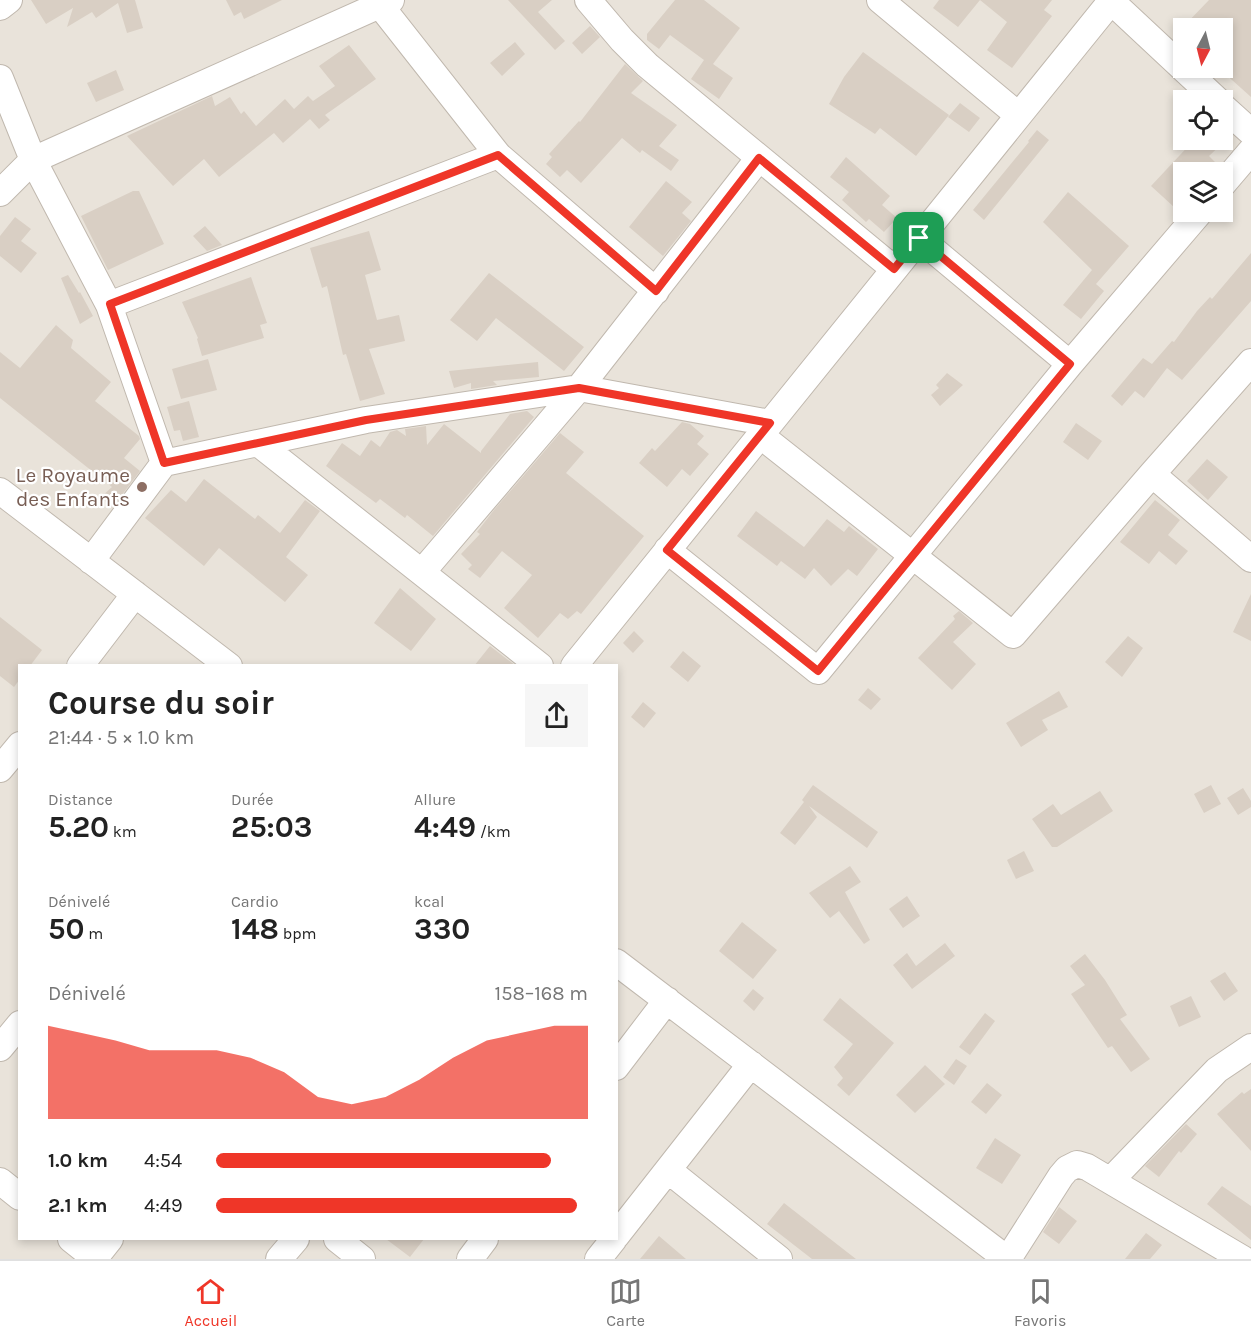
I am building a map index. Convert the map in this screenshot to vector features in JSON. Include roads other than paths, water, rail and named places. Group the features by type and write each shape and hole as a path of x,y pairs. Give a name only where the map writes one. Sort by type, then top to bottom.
{"street":[{"path":"0,7 9,0"},
{"path":"588,0 646,66 894,269"},
{"path":"880,0 1018,115"},
{"path":"576,664 1112,1 1206,90"},
{"path":"0,194 33,160 382,2 498,155 656,291"},
{"path":"0,78 33,160 110,304 164,463"},
{"path":"1233,116 1251,132"},
{"path":"1233,172 1251,151"},
{"path":"110,304 498,155"},
{"path":"422,572 579,388 759,158"},
{"path":"667,550 818,671 1070,364 1191,222"},
{"path":"919,238 1070,364"},
{"path":"91,561 164,463 366,420 579,388 765,429 913,556 1013,635 1251,362"},
{"path":"258,443 537,664"},
{"path":"1152,474 1251,559"},
{"path":"5,504 91,561 226,664"},
{"path":"82,664 135,594"},
{"path":"618,963 998,1256 1067,1169 1077,1164 1111,1180 1243,1259"},
{"path":"618,1064 667,1000"},
{"path":"0,1048 18,1026"},
{"path":"1111,1180 1217,1070 1251,1047"},
{"path":"618,1233 751,1064"},
{"path":"668,1170 778,1259"},
{"path":"0,1181 18,1195"},
{"path":"73,1240 98,1254"},
{"path":"279,1259 295,1240"},
{"path":"338,1240 362,1259"},
{"path":"470,1259 484,1240"},
{"path":"598,1259 613,1240"}],"place":[{"name":"Le Royaume des Enfants","path":"142,487"}]}
